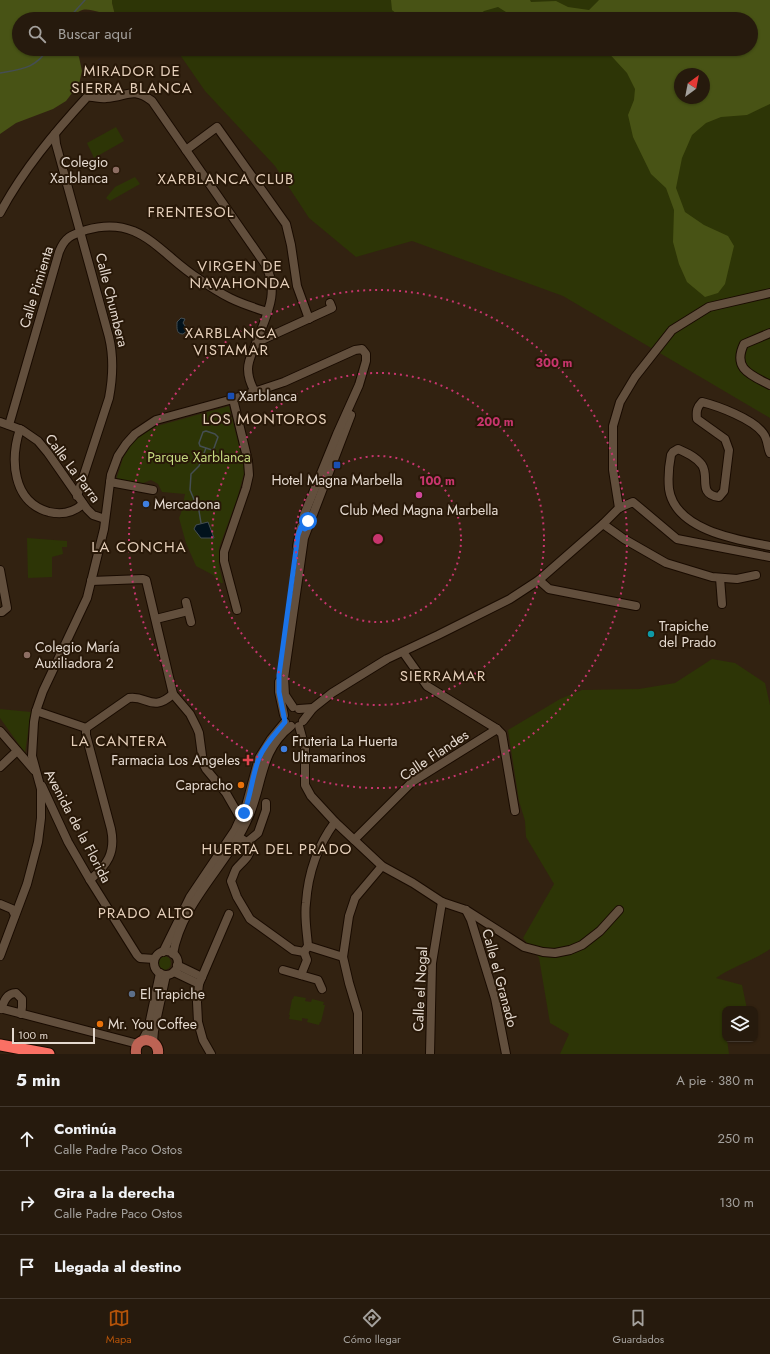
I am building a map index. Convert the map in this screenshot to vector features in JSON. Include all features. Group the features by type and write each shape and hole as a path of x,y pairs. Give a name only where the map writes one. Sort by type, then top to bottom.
{"highway":[{"path":"0,1045 49,1054"},
{"path":"0,1052 7,1054"}],"main road":[{"path":"136,1054 136,1048 140,1042 146,1040 154,1042 158,1048 158,1054"}],"street":[{"path":"0,213 14,189 44,146 87,98 93,96 108,98 131,93 139,94 152,101 270,273 273,294 271,304 249,359 248,371 250,381 255,392"},
{"path":"186,150 217,127 286,224 291,245 297,286 309,319"},
{"name":"Calle Chumbera","path":"55,134 56,144 111,345 113,363 112,382 108,398 77,496"},
{"path":"44,146 50,143 56,144"},
{"name":"Calle Pimienta","path":"9,425 59,252 64,241 80,232 94,228 124,227 139,233 158,246 197,278 231,298 267,312"},
{"path":"619,508 613,470 613,426 620,402 635,377 672,330 709,307 770,293"},
{"path":"257,339 264,339 332,308 330,303"},
{"path":"770,333 744,344 740,352 740,361 744,370 770,385"},
{"path":"0,956 30,877 38,842 41,818 41,796 32,756 36,711 43,690 87,598 104,529 110,482 118,456 126,444 142,428 160,418 233,399 284,382 359,349 364,351 366,354 366,361 359,385 334,440 304,515 305,524 284,670 285,695 303,714 268,743 259,758 249,798 241,819 231,838 190,897 163,952 154,959 154,966 200,980"},
{"path":"233,399 248,461 249,475 224,552 224,561 237,610"},
{"path":"770,453 767,440 758,426 715,405 702,402 698,406 696,412 697,419 725,439 729,450 724,491 719,497 708,493 705,487 704,471 702,466 694,458 678,449 671,455 669,490 676,506 685,517 702,527 737,540 770,546"},
{"name":"Calle La Parra","path":"0,422 20,429 42,445 83,504 93,515 105,519"},
{"path":"20,429 16,445 16,474 21,490 27,499 35,506 54,513 72,512 83,504"},
{"path":"110,482 153,490"},
{"path":"21,1014 22,999 16,993 10,994 1,1009 21,1014 140,1042 148,1030 169,971 176,959 173,954 179,934 191,908 239,837 252,809 266,758 292,722 332,693 387,659 510,599 539,580 619,508 633,502 677,539 770,557"},
{"path":"305,524 298,539 279,675 279,692 292,722 305,746 305,785 311,796 335,822 382,866 413,883 442,902 466,910 524,947 543,952 555,953 570,950 589,940 600,931 619,910"},
{"path":"603,524 624,539 666,563 720,578 737,579 756,574"},
{"path":"0,570 6,608 0,612"},
{"path":"720,578 722,604"},
{"path":"91,581 145,579 149,587 172,694 190,714 200,733 203,763 206,769 226,793 241,819"},
{"path":"539,580 549,589 636,606"},
{"path":"186,602 192,622"},
{"path":"156,619 188,611"},
{"path":"403,652 427,686 497,729 502,734 515,811"},
{"path":"86,728 129,698 137,698 157,703 163,702 172,694"},
{"path":"292,722 287,710 296,708 313,708"},
{"path":"36,711 86,728"},
{"path":"86,728 86,735 111,829 112,840 111,852 108,860 102,869 90,880"},
{"name":"Calle Flandes","path":"354,840 412,782 497,729"},
{"name":"Avenida de la Florida","path":"0,731 37,774 68,842 90,880 140,958 154,959"},
{"path":"0,767 17,751"},
{"path":"247,842 258,833 266,810 266,803"},
{"path":"301,975 307,960 305,904 307,889 317,854 325,835 335,822"},
{"path":"239,837 251,845 251,850 244,862 237,869 231,881 237,898 250,919 293,950 306,949 343,957"},
{"path":"358,1054 358,1013 343,957 349,916 355,898 382,866"},
{"name":"Calle el Nogal","path":"430,1054 432,963 442,902"},
{"path":"0,904 12,909 15,915"},
{"name":"Calle el Granado","path":"466,910 471,920 495,998 506,1054"},
{"path":"211,1054 203,1040 198,1022 197,1002 200,980 229,914"},
{"path":"163,952 173,954"},
{"path":"283,970 318,980 322,989"},
{"path":"154,1042 154,1031 169,971"}],"green space":[{"path":"0,0 112,0 114,12 83,10 78,12 12,12 12,56 78,56 82,71 79,84 66,101 53,109 16,123 0,134"},
{"path":"112,0 770,0 770,418 563,296 412,241 356,257 309,218 275,166 205,91 181,56 758,56 758,12 114,12"},
{"path":"391,0 556,1 568,7 589,10 599,0 770,0 770,104 747,115 721,117 706,123 692,135 682,158 676,188 685,212 704,225 728,236 734,246 725,284 718,293 705,297 687,282 679,264 673,242 674,210 666,188 651,174 633,137 628,115 634,100 635,89 627,73 611,56 758,56 758,12 506,12 498,7 483,12 394,12 392,10"},
{"path":"116,127 124,141 94,158 87,143"},
{"path":"135,177 140,184 110,201 106,198 115,187"},
{"name":"Parque Xarblanca","path":"229,406 245,470 237,499 219,548 219,566 223,583 221,583 213,575 196,566 186,543 179,518 185,494 162,492 158,484 151,480 141,484 116,480 123,458 133,442 150,428"},
{"path":"27,538 67,541 67,547 62,547 63,554 52,557 52,577 28,578"},
{"path":"712,659 735,663 765,683 770,705 770,949 716,978 742,985 746,1006 722,1006 722,1042 727,1042 729,1054 560,1054 569,1034 550,1023 539,958 523,938 554,884 526,837 525,821 519,801 508,730 560,699 582,690 639,689 675,683"},
{"path":"0,709 31,712 25,753 0,718"},
{"path":"164,956 169,958 171,963 169,968 164,970 159,968 157,963 159,958"},
{"path":"294,996 306,998 305,1001 311,1002 312,999 324,1002 323,1005 325,1005 319,1025 307,1022 308,1019 302,1018 302,1021 289,1019 292,999"}],"water":[{"path":"181,318 185,319 183,323 188,330 183,334 178,332 177,328 177,322"},
{"path":"208,522 214,538 201,538 194,529 196,525"}],"waterway":[{"path":"74,12 85,0"},
{"path":"0,73 27,67 38,61 43,56"},
{"path":"201,523 199,511 190,490 191,474 199,466 206,448 212,450 214,448 218,437 215,434 206,431 203,432 199,443 200,446 206,448"}],"place":[{"name":"Colegio Xarblanca","path":"116,170"},
{"name":"Xarblanca","path":"231,396"},
{"name":"Hotel Magna Marbella","path":"337,465"},
{"name":"Club Med Magna Marbella","path":"419,495"},
{"name":"Mercadona","path":"146,504"},
{"name":"Trapiche del Prado","path":"651,634"},
{"name":"Colegio María Auxiliadora 2","path":"27,655"},
{"name":"Fruteria La Huerta Ultramarinos","path":"284,749"},
{"name":"Farmacia Los Angeles","path":"248,760"},
{"name":"Capracho","path":"241,785"},
{"name":"El Trapiche","path":"132,994"},
{"name":"Mr. You Coffee","path":"100,1024"}],"district":[{"name":"MIRADOR DE SIERRA BLANCA","path":"132,80"},
{"name":"XARBLANCA CLUB","path":"226,179"},
{"name":"FRENTESOL","path":"191,212"},
{"name":"VIRGEN DE NAVAHONDA","path":"240,274"},
{"name":"XARBLANCA VISTAMAR","path":"231,342"},
{"name":"LOS MONTOROS","path":"265,419"},
{"name":"LA CONCHA","path":"139,547"},
{"name":"SIERRAMAR","path":"443,676"},
{"name":"LA CANTERA","path":"119,741"},
{"name":"HUERTA DEL PRADO","path":"277,849"},
{"name":"PRADO ALTO","path":"146,913"}],"route":[{"path":"244,813 259,758 271,739 285,722 279,692 280,664 298,535 301,527 305,529 309,526 308,521"}]}
